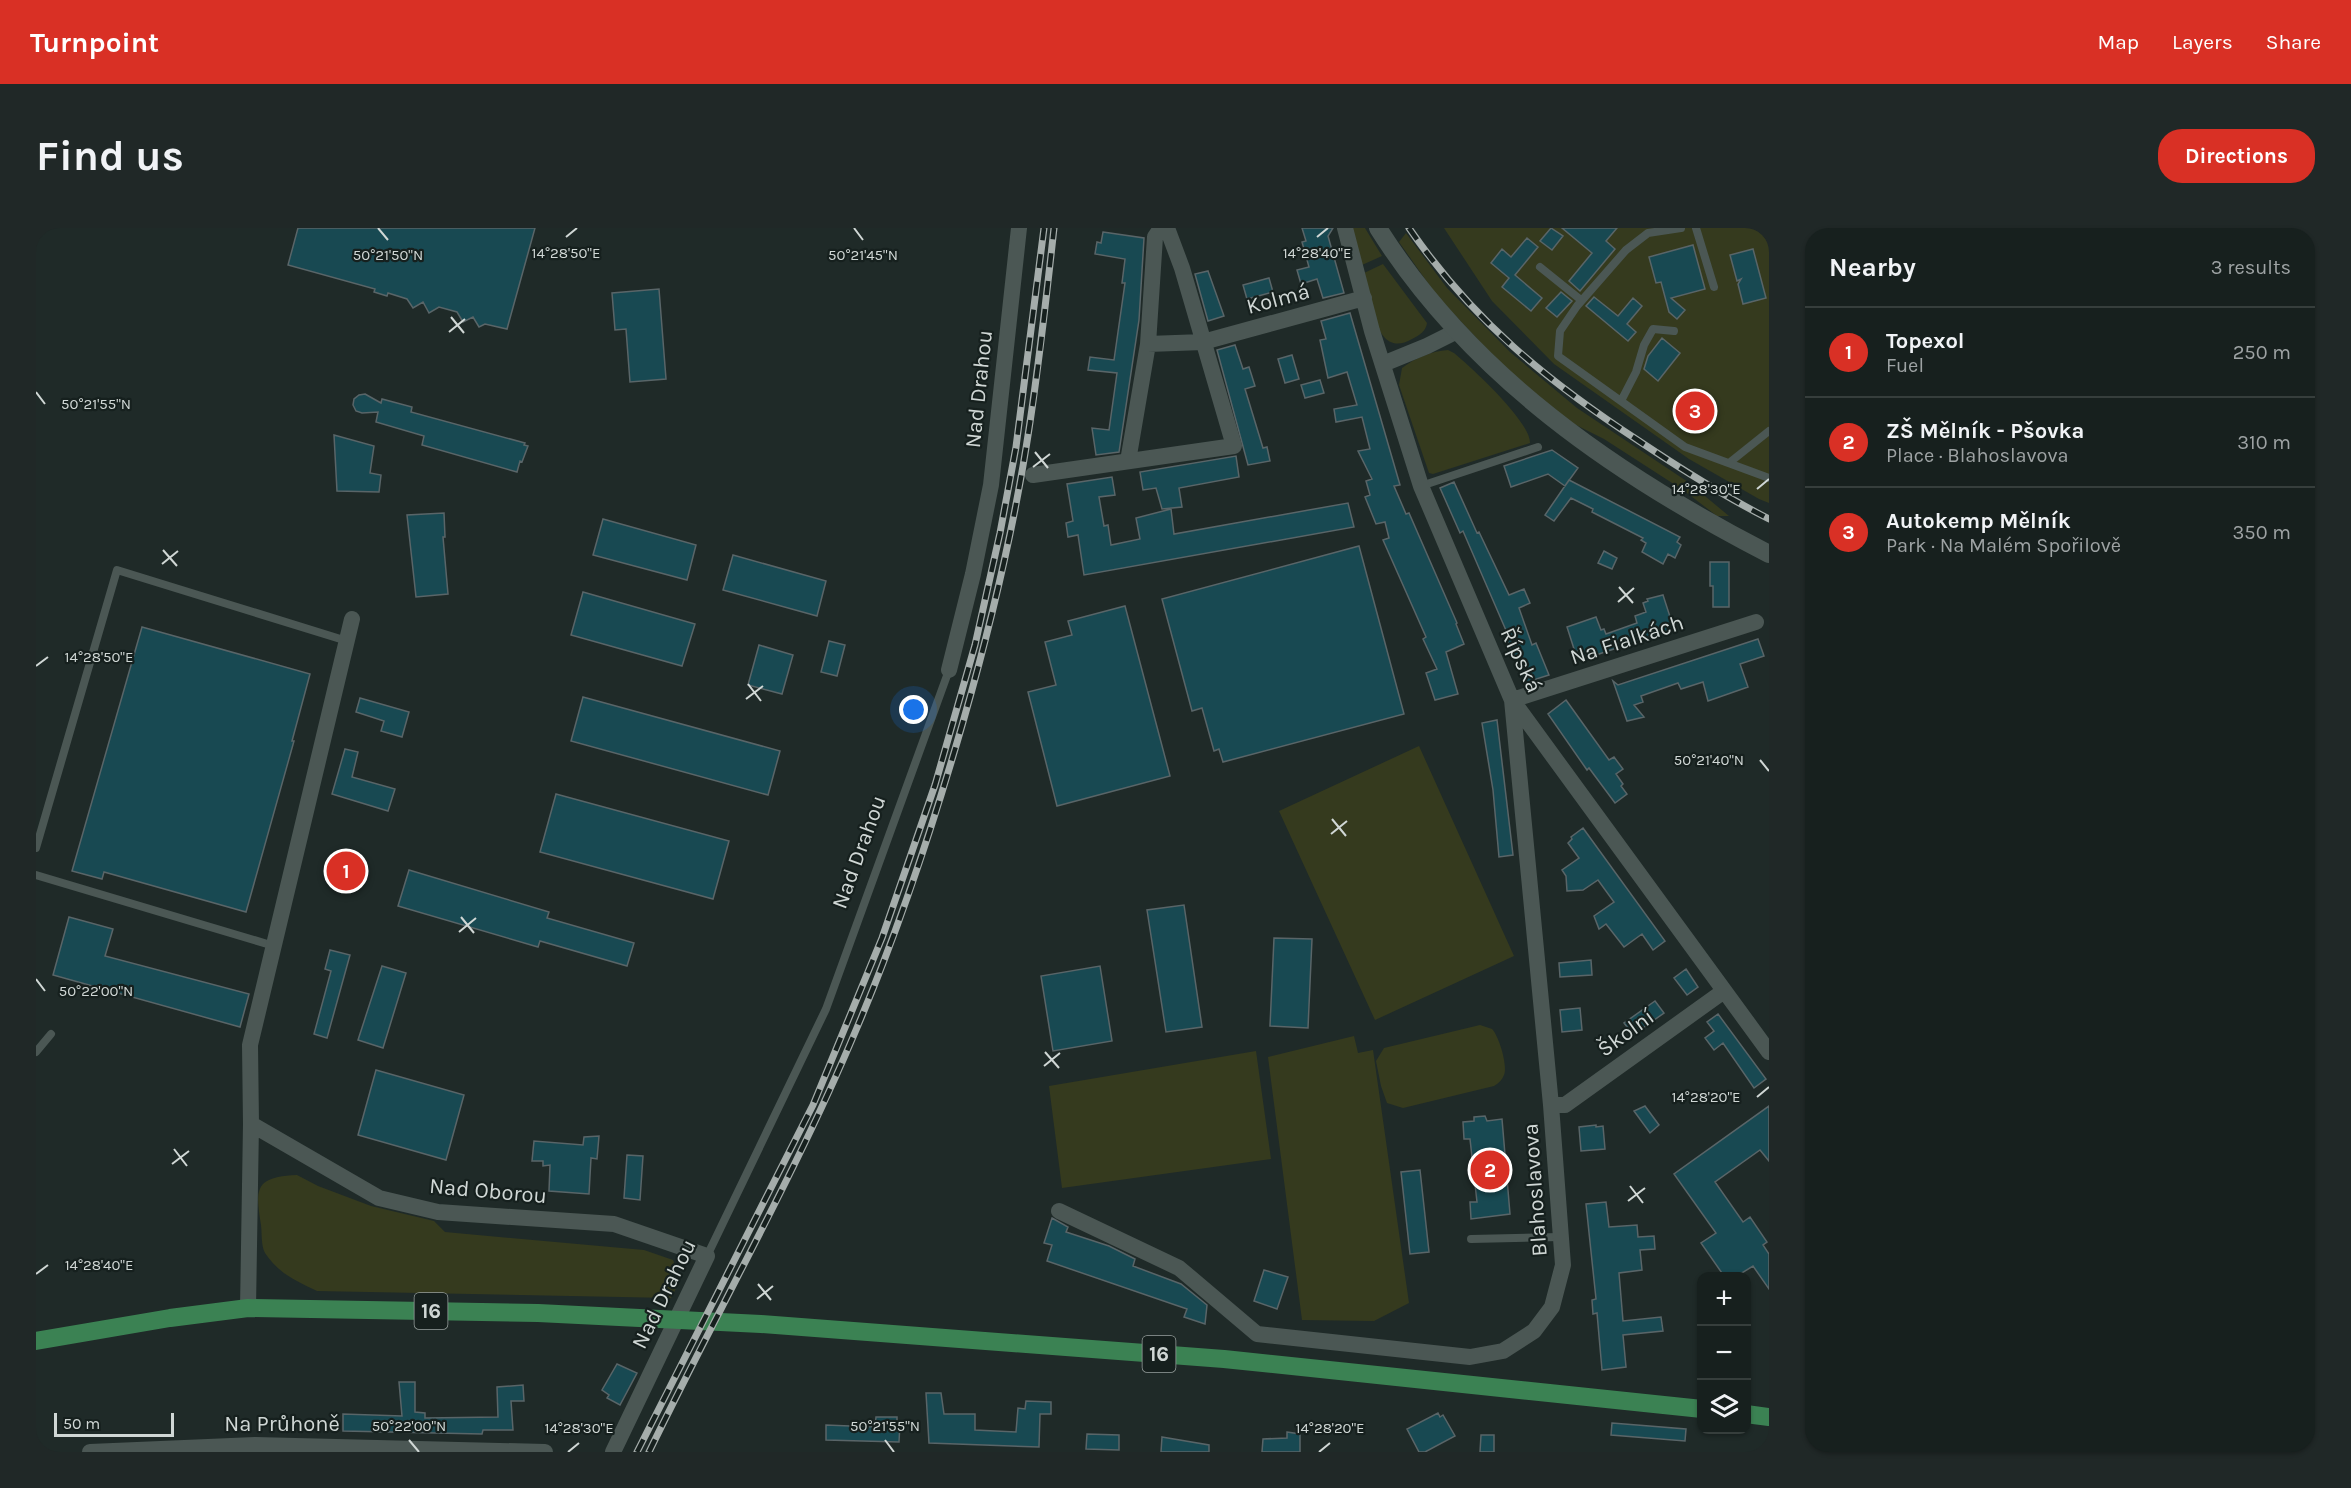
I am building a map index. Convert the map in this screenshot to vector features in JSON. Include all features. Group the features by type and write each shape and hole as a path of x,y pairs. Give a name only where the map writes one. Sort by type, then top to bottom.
{"main road":[{"name":"16","path":"36,1341 170,1318 248,1308 538,1313 761,1323 1224,1359 1697,1409"},
{"path":"1751,1415 1769,1417"}],"street":[{"name":"Nad Drahou","path":"949,670 973,574 991,485 1019,228"},
{"path":"1128,461 1148,344 1155,237 1161,228"},
{"path":"1033,475 1234,446 1182,268 1167,228"},
{"name":"Řípská","path":"1345,228 1383,364 1421,486 1512,700 1769,1052"},
{"path":"1378,228 1390,247 1456,331 1497,373 1593,450 1686,508 1769,554"},
{"name":"Kolmá","path":"1148,344 1203,342 1365,298"},
{"path":"1383,364 1456,331"},
{"path":"248,1308 250,1045 352,619"},
{"name":"Na Fialkách","path":"1512,700 1756,622"},
{"name":"Blahoslavova","path":"1059,1211 1179,1268 1257,1334 1470,1357 1503,1351 1534,1331 1552,1307 1563,1265 1551,1105 1512,700"},
{"name":"Školní","path":"1551,1105 1565,1105 1724,991"},
{"name":"Nad Oborou","path":"251,1125 379,1198 438,1212 614,1224 707,1256"},
{"name":"Nad Drahou","path":"613,1452 707,1256"},
{"name":"Na Průhoně","path":"90,1452 255,1445 545,1452"}],"lane":[{"path":"1681,228 1648,231 1626,250 1581,300 1560,331 1558,356 1685,447 1769,478"},
{"path":"1696,228 1714,287"},
{"path":"1540,267 1581,300"},
{"path":"1621,401 1636,372 1644,345 1653,329 1674,331"},
{"path":"1729,463 1769,431"},
{"path":"1421,486 1538,447"},
{"path":"36,848 117,570 347,642"},
{"name":"Nad Drahou","path":"707,1256 826,1009 949,670"},
{"path":"36,875 274,946"},
{"path":"36,1052 51,1034"},
{"path":"1471,1239 1561,1237"}],"green space":[{"path":"1351,228 1365,228 1382,256 1362,265"},
{"path":"1444,228 1769,228 1769,503 1689,459 1554,364 1492,301"},
{"path":"1406,233 1447,288 1510,352 1577,408 1688,482 1729,516 1717,516 1683,490 1604,439 1566,420 1519,380 1437,296 1399,242"},
{"path":"1383,264 1427,323 1420,334 1400,344 1390,341 1382,334 1376,324 1369,297 1364,273"},
{"path":"1448,350 1499,395 1521,422 1530,443 1433,474 1429,473 1399,385 1402,368 1424,356"},
{"path":"1419,746 1514,956 1375,1020 1279,811"},
{"path":"1480,1025 1492,1029 1500,1044 1505,1071 1499,1083 1403,1108 1387,1103 1376,1061 1384,1048"},
{"path":"1354,1036 1358,1053 1373,1050 1409,1303 1374,1321 1302,1320 1268,1057"},
{"path":"1256,1051 1271,1159 1062,1188 1049,1086"},
{"path":"297,1175 318,1186 371,1206 434,1221 445,1232 644,1250 673,1260 677,1275 676,1288 671,1298 317,1291 282,1271 270,1260 263,1247 258,1202 261,1187 273,1178"}],"building":[{"path":"298,228 535,228 507,329 485,324 479,327 473,317 463,322 457,312 439,307 429,313 423,302 413,308 407,299 388,293 387,296 374,292 375,289 288,265"},
{"path":"1302,228 1333,228 1328,236 1344,293 1323,298 1317,279 1301,284 1297,270 1309,267 1302,242 1306,241"},
{"path":"1551,228 1563,236 1552,250 1540,241"},
{"path":"1562,228 1617,228 1606,241 1615,249 1580,291 1569,281 1592,253"},
{"path":"1103,232 1144,238 1139,320 1119,452 1096,455 1092,428 1109,430 1117,373 1088,370 1090,357 1114,360 1125,283 1122,283 1125,259 1095,254 1097,242 1101,243"},
{"path":"1527,238 1538,247 1515,275 1542,298 1531,311 1502,287 1509,278 1491,263 1502,249 1511,257"},
{"path":"1693,245 1705,289 1671,298 1685,310 1677,319 1669,312 1661,282 1656,283 1649,257"},
{"path":"1753,249 1766,298 1743,304 1738,284 1741,279 1737,281 1730,255"},
{"path":"1208,271 1224,316 1208,321 1195,274"},
{"path":"1269,278 1273,292 1247,299 1243,285"},
{"path":"659,289 666,379 630,382 626,329 615,330 612,293"},
{"path":"1561,292 1572,301 1557,317 1546,308"},
{"path":"1594,297 1618,316 1633,298 1642,306 1627,324 1636,332 1628,341 1586,306"},
{"path":"1350,313 1400,485 1394,486 1406,514 1409,513 1464,644 1446,652 1458,694 1435,700 1426,673 1437,669 1423,639 1426,637 1383,540 1389,538 1385,522 1376,524 1365,497 1370,495 1366,481 1372,479 1358,451 1370,449 1362,417 1336,422 1334,409 1357,405 1347,372 1328,378 1320,340 1326,339 1321,321"},
{"path":"1662,338 1680,353 1658,381 1644,369 1648,356"},
{"path":"1235,345 1243,369 1249,367 1255,386 1245,389 1263,448 1267,447 1270,461 1248,465 1217,350"},
{"path":"1292,355 1299,379 1285,383 1278,359"},
{"path":"1320,380 1324,393 1305,398 1301,385"},
{"path":"365,394 381,403 382,399 412,407 411,412 525,443 524,445 528,446 522,462 520,461 517,472 422,445 424,436 376,422 378,412 356,411 353,405 354,399"},
{"path":"1679,398 1711,416 1704,427 1673,409"},
{"path":"334,435 374,446 370,473 381,475 379,492 337,491"},
{"path":"1552,450 1578,468 1565,486 1548,474 1511,487 1504,466"},
{"path":"1236,456 1239,477 1179,488 1182,507 1162,509 1156,488 1143,490 1140,472"},
{"path":"1112,477 1115,495 1099,497 1104,526 1108,525 1111,545 1140,539 1136,518 1171,509 1174,534 1348,503 1354,527 1084,575 1078,535 1068,537 1066,523 1073,521 1067,484"},
{"path":"1569,480 1680,537 1677,542 1681,545 1675,558 1668,554 1663,564 1642,552 1646,543 1641,540 1643,538 1592,512 1593,509 1571,498 1554,521 1545,515"},
{"path":"1454,482 1509,595 1524,589 1530,603 1519,608 1532,645 1536,643 1549,675 1527,682 1523,677 1505,636 1508,635 1463,531 1460,533 1440,488"},
{"path":"444,513 445,537 443,537 448,594 416,597 407,515"},
{"path":"603,519 696,545 687,580 593,555"},
{"path":"1359,546 1404,714 1223,762 1219,749 1214,751 1202,708 1192,711 1162,599"},
{"path":"1604,551 1617,558 1612,569 1598,563"},
{"path":"733,555 826,581 817,616 723,590"},
{"path":"1710,562 1729,562 1729,607 1713,607"},
{"path":"583,592 695,624 682,666 571,635"},
{"path":"1663,595 1674,629 1581,660 1578,651 1575,652 1567,627 1596,617 1601,630 1604,629 1606,634 1637,623 1635,616 1646,612 1643,603 1648,601 1647,599"},
{"path":"1125,606 1170,776 1057,806 1028,692 1056,685 1045,642 1072,635 1068,621"},
{"path":"142,627 310,674 292,741 294,741 246,912 104,872 102,879 72,871"},
{"path":"1758,639 1764,656 1740,664 1748,687 1708,701 1703,682 1681,689 1678,683 1641,696 1643,702 1634,705 1644,717 1627,721 1613,681 1618,685"},
{"path":"829,641 845,645 837,676 821,672"},
{"path":"759,645 793,655 782,694 748,685"},
{"path":"583,697 780,751 768,795 571,741"},
{"path":"360,698 409,712 402,737 381,731 384,721 356,712"},
{"path":"1566,700 1609,760 1614,757 1623,769 1616,774 1627,794 1615,803 1589,768 1587,770 1548,714"},
{"path":"1497,720 1513,855 1499,857 1493,790 1482,723"},
{"path":"345,749 358,752 352,777 395,789 388,811 332,794"},
{"path":"556,794 729,841 713,899 540,852"},
{"path":"1583,828 1665,941 1653,950 1642,934 1624,947 1606,924 1599,929 1594,916 1614,902 1598,880 1583,890 1567,891 1566,876 1562,870 1579,858 1568,843 1571,837"},
{"path":"409,870 549,912 547,918 634,943 627,966 540,941 538,947 398,906"},
{"path":"1184,905 1202,1027 1166,1032 1147,910"},
{"path":"69,917 113,929 105,956 249,994 240,1027 53,975"},
{"path":"1274,938 1312,939 1308,1028 1270,1026"},
{"path":"330,950 350,955 327,1038 314,1034 331,971 325,969"},
{"path":"1591,960 1592,975 1560,977 1559,963"},
{"path":"382,966 406,973 383,1048 358,1040"},
{"path":"1100,966 1112,1041 1053,1051 1041,976"},
{"path":"1686,969 1698,987 1687,995 1674,978"},
{"path":"1655,1001 1664,1013 1633,1035 1624,1023"},
{"path":"1580,1008 1582,1030 1562,1032 1560,1010"},
{"path":"1718,1014 1766,1079 1754,1088 1723,1043 1714,1050 1705,1038 1714,1031 1707,1022"},
{"path":"376,1070 464,1095 446,1160 358,1135"},
{"path":"1645,1106 1659,1125 1650,1133 1634,1111"},
{"path":"1769,1106 1769,1161 1760,1150 1715,1182 1743,1222 1750,1217 1767,1242 1763,1245 1769,1254 1769,1289 1753,1266 1743,1272 1721,1272 1701,1243 1716,1233 1674,1174"},
{"path":"1485,1116 1487,1121 1502,1119 1510,1214 1471,1219 1470,1202 1477,1202 1470,1139 1464,1139 1463,1122 1474,1121 1474,1117"},
{"path":"1596,1125 1596,1127 1603,1126 1605,1149 1581,1151 1579,1127"},
{"path":"599,1136 597,1159 591,1158 589,1194 549,1191 550,1165 543,1166 543,1161 532,1161 534,1141 583,1145 584,1137"},
{"path":"627,1155 643,1156 640,1200 624,1198"},
{"path":"1420,1170 1429,1252 1410,1254 1401,1172"},
{"path":"1606,1202 1609,1227 1637,1225 1638,1237 1654,1236 1655,1249 1640,1250 1642,1270 1619,1273 1623,1321 1661,1317 1663,1331 1623,1335 1626,1367 1602,1370 1597,1313 1593,1314 1592,1300 1596,1299 1586,1204"},
{"path":"1052,1218 1068,1227 1066,1232 1109,1246 1135,1259 1133,1266 1181,1284 1207,1305 1205,1324 1184,1317 1187,1309 1047,1261 1052,1245 1044,1243"},
{"path":"1264,1270 1288,1277 1277,1309 1254,1301"},
{"path":"617,1364 637,1373 620,1405 607,1398 609,1395 602,1390"},
{"path":"399,1382 415,1382 415,1412 425,1413 425,1418 498,1417 497,1387 523,1385 524,1401 511,1401 513,1430 483,1430 482,1434 343,1431 343,1414 402,1416"},
{"path":"926,1393 941,1393 944,1414 975,1414 975,1430 1016,1432 1018,1408 1025,1409 1026,1401 1051,1402 1051,1414 1040,1414 1039,1447 929,1443"},
{"path":"1438,1413 1440,1417 1443,1415 1455,1436 1425,1452 1419,1452 1407,1429"},
{"path":"876,1417 897,1417 897,1423 900,1423 899,1442 826,1440 826,1425 875,1427"},
{"path":"1612,1423 1686,1429 1685,1441 1611,1435"},
{"path":"1287,1432 1300,1434 1300,1452 1262,1452 1263,1439 1287,1438"},
{"path":"1087,1434 1119,1435 1119,1450 1086,1449"},
{"path":"1481,1435 1494,1435 1494,1452 1480,1452"},
{"path":"1162,1437 1209,1445 1209,1452 1161,1452"}],"railway":[{"path":"637,1452 813,1105 882,938 935,785 975,645 1000,533 1016,447 1044,228"},
{"path":"649,1452 782,1190 832,1084 887,954 927,839 952,761 999,586 1026,448 1054,228"},
{"path":"1409,228 1433,261 1485,320 1542,371 1605,418 1687,472 1769,519"}],"place":[{"name":"Autokemp Mělník","path":"1695,411"},
{"name":"Topexol","path":"346,871"},
{"name":"ZŠ Mělník - Pšovka","path":"1490,1170"}]}
